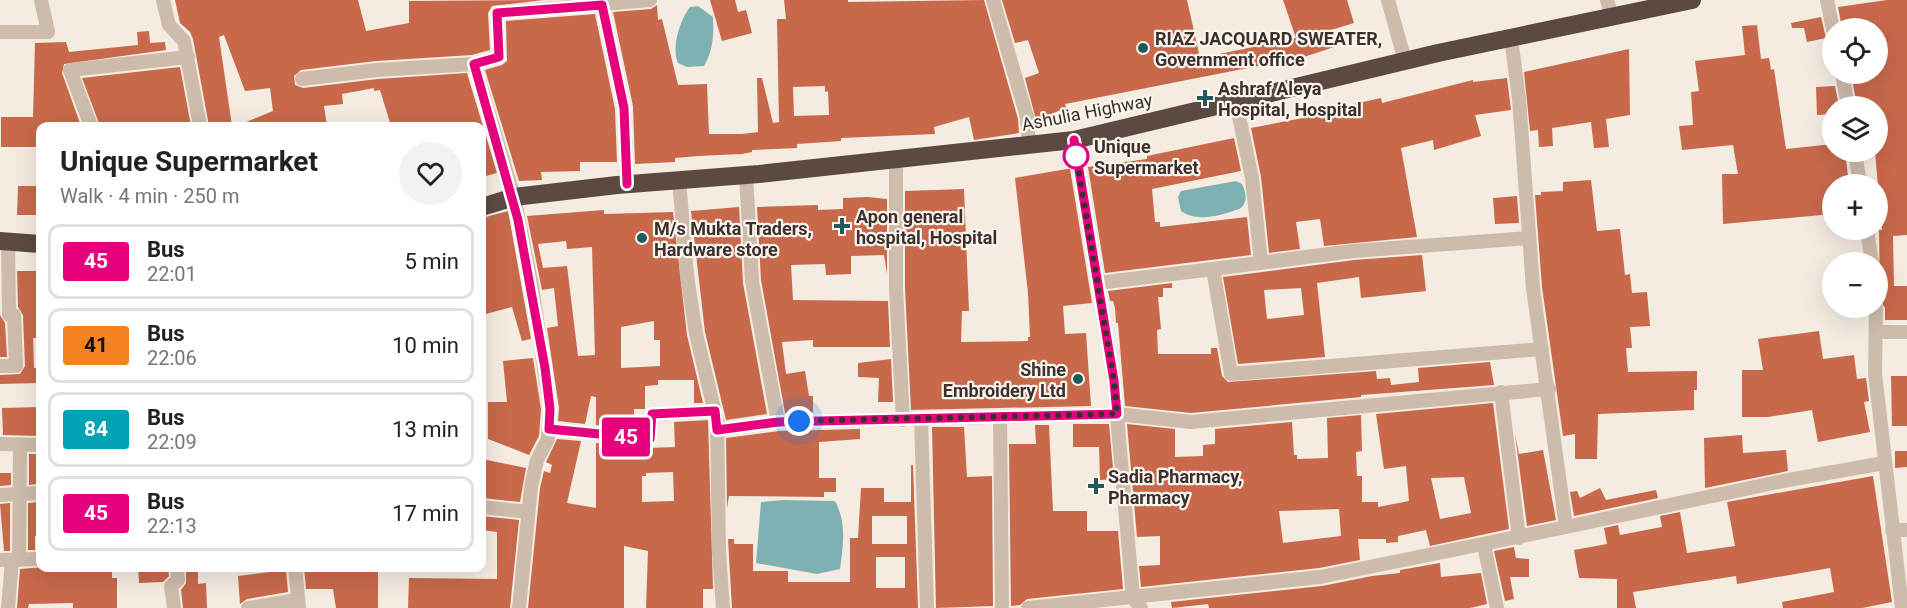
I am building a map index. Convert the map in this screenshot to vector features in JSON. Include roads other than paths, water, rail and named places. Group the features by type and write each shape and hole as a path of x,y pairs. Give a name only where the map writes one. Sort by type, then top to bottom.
{"highway":[{"name":"Ashulia Highway","path":"486,206 513,197 627,184 746,176 1074,140 1511,38 1609,9 1692,0"},
{"path":"4,242 36,244"}],"street":[{"path":"0,32 48,32 41,0"},
{"path":"163,0 169,26 184,41 199,122"},
{"path":"302,79 377,70 474,64 499,57 496,7 602,5 650,0"},
{"path":"993,0 1027,117 1029,145"},
{"path":"1388,0 1405,61"},
{"path":"1827,0 1831,18"},
{"path":"602,5 624,108 627,184"},
{"path":"1511,38 1519,99 1533,288 1549,389 1552,431 1566,527"},
{"path":"90,122 70,70 188,57"},
{"path":"474,64 513,197 545,368 550,409 548,439 537,460 528,512 519,608"},
{"path":"1236,102 1252,178 1261,262"},
{"path":"1074,140 1114,381 1137,603"},
{"path":"896,161 896,288 903,420"},
{"path":"746,176 752,281 778,422"},
{"path":"679,180 687,275 696,334 715,411 717,430 719,552 723,608"},
{"path":"1098,283 1353,251 1529,238"},
{"path":"0,366 16,366 14,315 9,315 4,242"},
{"path":"1213,269 1231,374 1542,349"},
{"path":"1876,318 1875,373 1902,608"},
{"path":"1877,332 1907,332"},
{"path":"717,430 778,422 1117,414 1191,422 1279,416 1549,389"},
{"path":"1501,392 1519,538"},
{"path":"549,429 650,439 652,414 715,411"},
{"path":"1000,417 1002,608"},
{"path":"921,419 927,608"},
{"path":"0,444 36,445"},
{"path":"8,608 10,560 19,494 20,445"},
{"path":"1029,608 1137,603 1320,577 1519,538 1783,481 1884,463"},
{"path":"0,495 36,493"},
{"path":"486,507 528,512"},
{"path":"1892,530 1907,530"},
{"path":"1484,544 1497,608"},
{"path":"10,560 36,559"},
{"path":"174,608 171,586 178,580 177,572"},
{"path":"248,608 298,604 295,572"}],"water":[{"path":"698,6 713,17 712,42 704,66 687,67 678,63 676,42 686,12 690,7"},
{"path":"1236,181 1242,184 1245,194 1245,203 1241,208 1203,217 1187,215 1181,211 1178,197 1181,191"},
{"path":"835,501 843,526 840,569 817,574 756,563 761,502"}],"place":[{"name":"RIAZ JACQUARD SWEATER, Government office","path":"1143,48"},
{"name":"Ashraf Aleya Hospital, Hospital","path":"1205,98"},
{"name":"Unique Supermarket","path":"1076,156"},
{"name":"Apon general hospital, Hospital","path":"842,226"},
{"name":"M/s Mukta Traders, Hardware store","path":"642,238"},
{"name":"Shine Embroidery Ltd","path":"1078,379"},
{"name":"Sadia Pharmacy, Pharmacy","path":"1096,486"}]}
